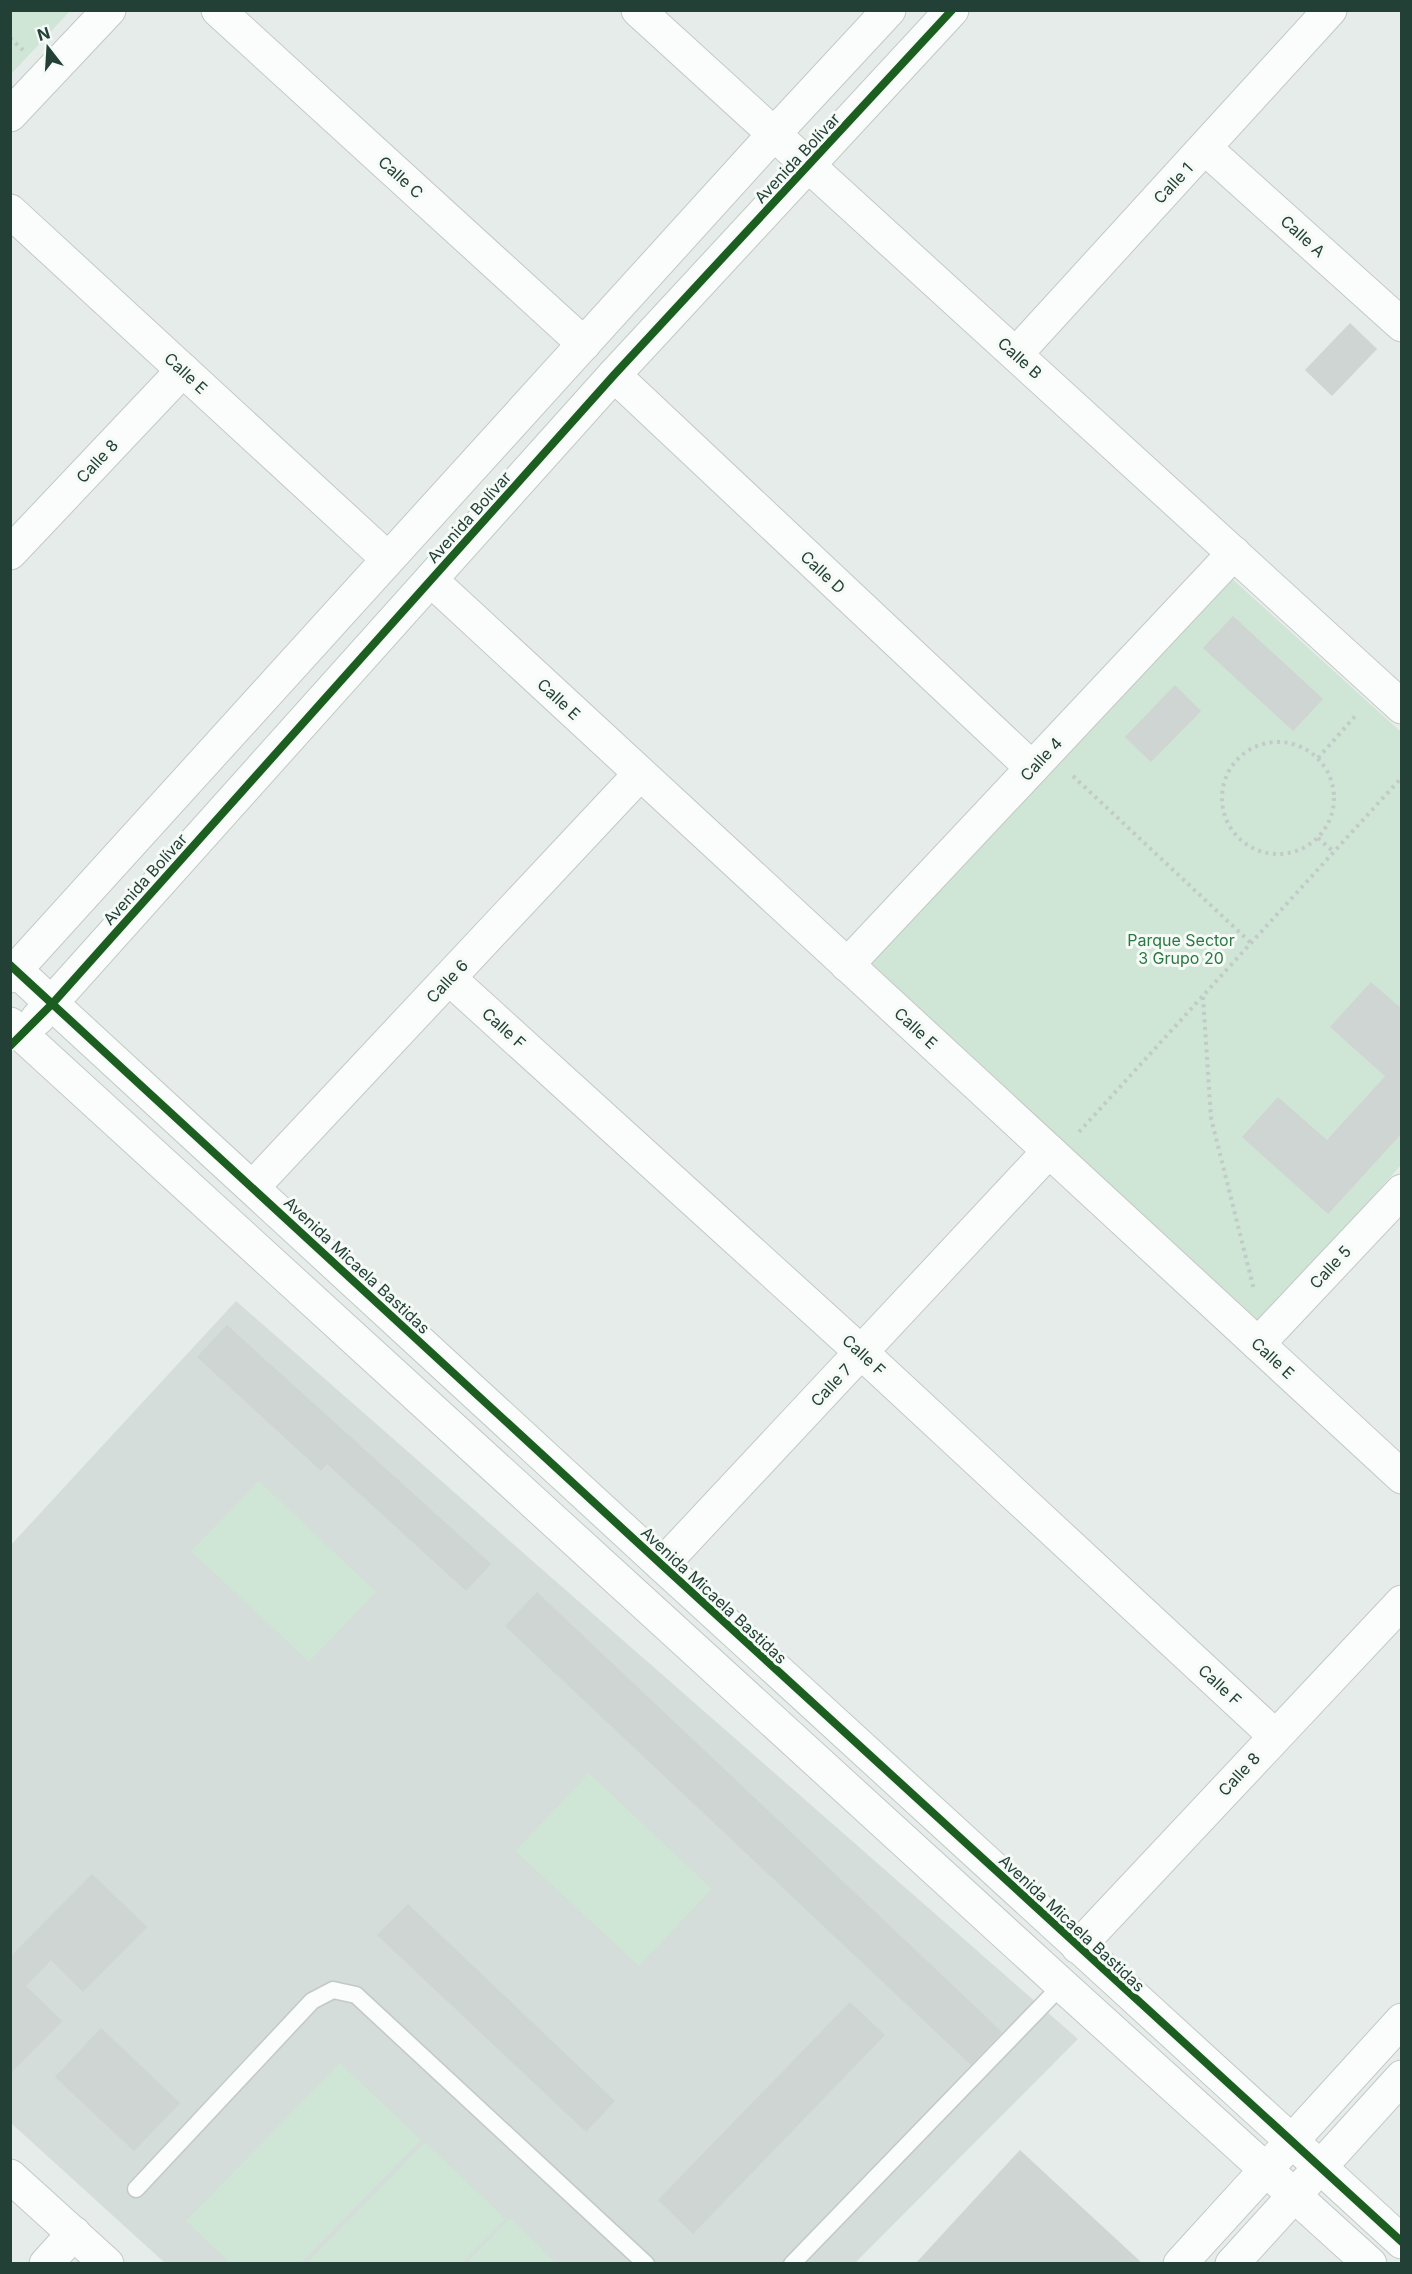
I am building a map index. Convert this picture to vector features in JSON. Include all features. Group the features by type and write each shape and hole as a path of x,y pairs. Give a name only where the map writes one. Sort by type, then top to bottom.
{"street":[{"path":"10,115 109,10"},
{"name":"Calle C","path":"218,10 584,344"},
{"name":"Calle B","path":"638,10 1401,707"},
{"name":"Avenida Bolívar","path":"12,970 889,10"},
{"name":"Avenida Bolívar","path":"14,1035 53,1003 614,375 952,10"},
{"name":"Calle 1","path":"1016,354 1330,10"},
{"name":"Calle A","path":"1205,148 1401,325"},
{"name":"Calle E","path":"10,211 388,559"},
{"name":"Calle 8","path":"10,553 183,370"},
{"name":"Calle D","path":"614,375 1032,768"},
{"name":"Calle 4","path":"847,965 1234,553"},
{"name":"Calle E","path":"431,580 1401,1477"},
{"name":"Calle 6","path":"253,1187 640,774"},
{"name":"Avenida Micaela Bastidas","path":"12,970 53,1003 1401,2242"},
{"name":"Calle F","path":"449,978 861,1352 1275,1736"},
{"path":"14,1035 1267,2168 1370,2264"},
{"name":"Calle 7","path":"662,1565 861,1352 1053,1155"},
{"name":"Calle 5","path":"1258,1344 1401,1191"},
{"name":"Calle 8","path":"1078,1947 1401,1602"},
{"path":"1180,2264 1401,2020"},
{"path":"1232,2264 1401,2077"},
{"path":"10,2176 107,2264"},
{"path":"46,2264 74,2233"}],"lane":[{"path":"792,2264 1062,1985"},
{"path":"136,2189 312,2001 333,1990 356,1995 646,2264"}],"path":[{"path":"10,38 24,51"},
{"path":"1318,759 1363,707"},
{"path":"1269,742 1287,742 1304,748 1318,759 1329,773 1334,790 1334,808 1327,825 1317,838 1300,850 1281,854 1262,852 1244,843 1231,830 1223,813 1221,794 1226,774 1237,759 1251,748 1269,742"},
{"path":"1072,775 1251,943"},
{"path":"1053,1155 1203,996 1401,777"},
{"path":"1317,838 1334,852"},
{"path":"1203,996 1211,1118 1257,1301"}],"shaded area":[{"path":"236,1301 1078,2039 855,2263 165,2263 11,2123 10,1546"}],"green space":[{"path":"10,11 70,11 11,74"},
{"name":"Parque Sector 3 Grupo 20","path":"1229,576 1401,732 1401,1165 1260,1322 867,963"},
{"path":"259,1481 376,1592 309,1662 191,1551"},
{"path":"589,1773 712,1889 639,1966 515,1851"},
{"path":"340,2063 421,2140 301,2263 230,2263 186,2221"},
{"path":"425,2142 506,2219 462,2263 307,2263"},
{"path":"510,2218 556,2263 466,2263"}],"building":[{"path":"1350,324 1376,349 1332,395 1306,370"},
{"path":"1233,617 1322,699 1293,730 1204,648"},
{"path":"1175,686 1200,711 1151,761 1126,737"},
{"path":"1371,983 1402,1010 1402,1059 1386,1076 1331,1027"},
{"path":"1402,1059 1402,1132 1328,1213 1243,1137 1278,1098 1327,1141"},
{"path":"227,1326 490,1564 466,1590 327,1463 321,1470 198,1357"},
{"path":"537,1593 1001,2032 971,2064 506,1626"},
{"path":"92,1875 146,1927 83,1991 51,1959 25,1986 61,2021 10,2073 10,1958"},
{"path":"408,1905 614,2101 586,2131 378,1935"},
{"path":"850,2003 884,2035 693,2233 659,2200"},
{"path":"101,2029 179,2103 134,2150 56,2077"},
{"path":"1020,2151 1142,2264 916,2264"}],"cycle path":[{"path":"10,1046 53,1003 614,375 952,10"},
{"path":"10,965 1402,2242"}]}
